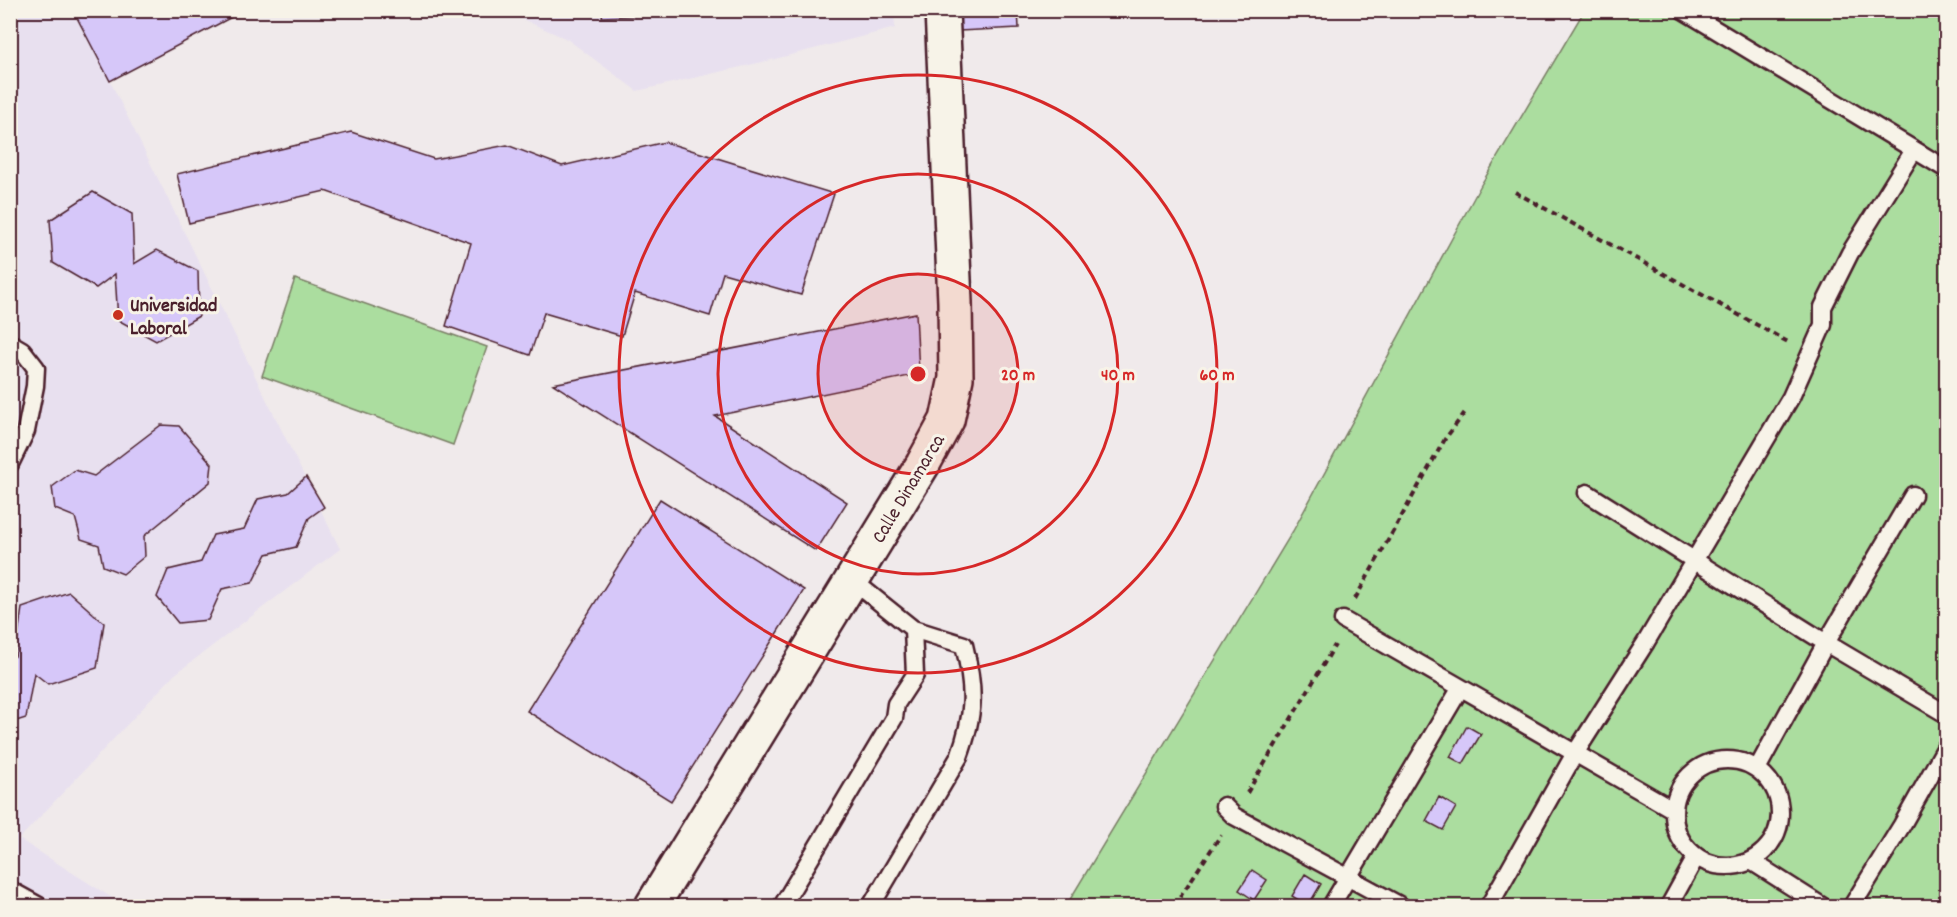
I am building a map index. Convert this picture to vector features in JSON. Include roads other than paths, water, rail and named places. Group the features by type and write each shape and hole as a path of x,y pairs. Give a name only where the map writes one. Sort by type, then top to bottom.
{"street":[{"name":"Calle Dinamarca","path":"651,906 923,464 947,420 956,378 956,302 942,10"}],"lane":[{"path":"1683,10 1947,169"},
{"path":"1489,906 1574,754 1626,675 1791,397 1823,326 1823,307 1850,253 1914,150"},
{"path":"10,343 22,350 36,368 27,431 10,464"},
{"path":"1587,493 1826,643 1947,714"},
{"path":"1757,769 1826,643 1913,495"},
{"path":"852,580 913,630 964,645 971,674 973,706 969,731 959,757 871,906"},
{"path":"1345,622 1674,810"},
{"path":"782,906 894,718 896,704 915,675 913,630"},
{"path":"1331,906 1460,689"},
{"path":"1852,906 1947,747"},
{"path":"1727,759 1743,762 1757,769 1771,782 1778,798 1780,817 1776,834 1766,850 1751,861 1738,866 1723,866 1696,857 1684,844 1676,828 1674,810 1677,795 1684,780 1696,769 1711,762 1727,759"},
{"path":"1229,811 1401,906"},
{"path":"1670,906 1696,857"},
{"path":"1751,861 1822,906"},
{"path":"10,890 39,906"}],"place":[{"name":"Universidad Laboral","path":"118,315"}]}
